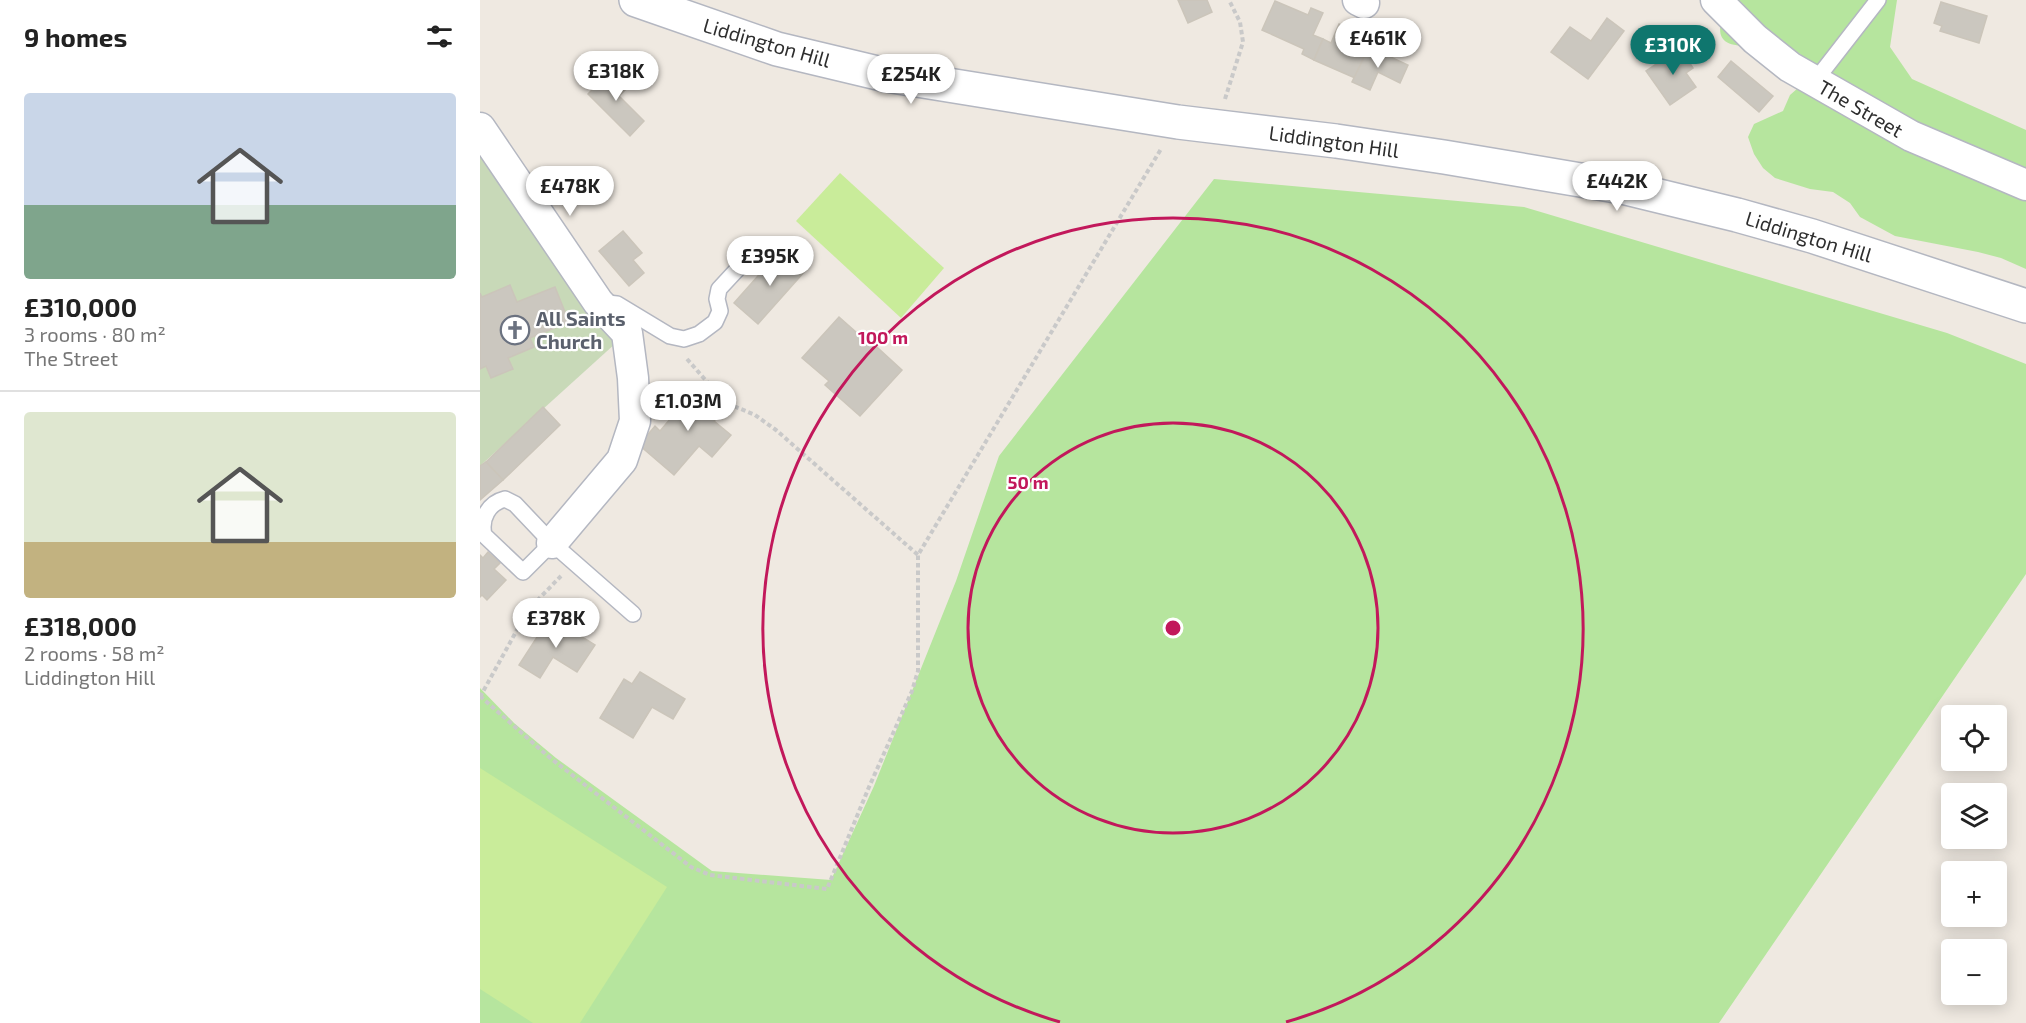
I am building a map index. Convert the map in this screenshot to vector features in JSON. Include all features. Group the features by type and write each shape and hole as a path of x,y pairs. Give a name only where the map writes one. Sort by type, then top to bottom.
{"main road":[{"name":"Liddington Hill","path":"636,0 777,49 886,75 1178,122 1444,157 1622,187 1812,236 2026,306"}],"street":[{"name":"The Street","path":"1716,0 1755,39 1790,67 1911,136 2026,184"},
{"path":"480,128 598,302 627,333 633,378 634,421 622,460 552,543"}],"lane":[{"path":"1815,81 1878,0"},
{"path":"598,302 617,304 670,336 684,339 699,334 715,322 720,311 717,299 719,289 758,247"},
{"path":"552,543 523,572 484,535 480,527 482,517 497,501 505,499 514,504 552,543 633,614"}],"path":[{"path":"1219,126 1223,105 1243,42 1240,22 1229,0"},
{"path":"547,589 528,610 480,696 549,757 691,867 711,875 827,889 912,691 918,671 918,555 1152,164"},
{"path":"670,336 716,392 729,404 754,415 776,430 918,555"}],"green space":[{"path":"1728,0 1897,0 1890,47 1912,79 2026,130 2026,269 2001,258 1978,252 1895,236 1860,217 1850,203 1833,192 1810,189 1775,178 1763,168 1754,154 1748,137 1754,124 1783,111 1790,95 1798,88 1808,62 1796,51 1784,46 1773,44 1747,46 1728,43 1720,33 1720,24"},
{"path":"480,128 627,333 480,466"},
{"path":"840,173 944,268 901,318 796,221"},
{"path":"1214,179 1524,207 1947,333 2026,364 2026,574 1719,1023 480,1023 480,688 514,723 556,758 712,871 831,880 874,786 956,581 999,456"},
{"path":"480,768 667,887 580,1023 533,1023 480,989"}],"building":[{"path":"1178,0 1207,0 1212,12 1188,23"},
{"path":"1275,1 1308,15 1311,8 1323,13 1313,35 1323,39 1314,60 1302,54 1304,49 1262,30"},
{"path":"1941,2 1987,16 1979,43 1940,31 1942,26 1934,23"},
{"path":"1607,18 1624,31 1588,79 1551,52 1570,27 1591,41"},
{"path":"1339,24 1360,34 1364,26 1376,31 1355,78 1314,60 1323,39 1331,43"},
{"path":"1369,47 1408,65 1400,83 1378,72 1370,90 1352,82"},
{"path":"1680,48 1693,68 1686,73 1696,87 1670,105 1646,71"},
{"path":"1731,61 1773,96 1759,112 1718,77"},
{"path":"614,68 630,85 619,96 644,121 630,136 588,94"},
{"path":"623,231 642,253 633,260 644,273 629,286 599,251"},
{"path":"781,250 805,271 758,324 734,303"},
{"name":"All Saints Church","path":"510,285 517,302 555,287 569,322 530,338 534,347 508,358 513,369 491,378 486,366 480,369 480,293 482,297"},
{"path":"839,317 865,340 867,338 902,370 860,416 825,385 829,381 802,358"},
{"path":"698,386 725,409 714,421 731,435 712,457 699,446 674,475 639,445 655,426 660,431"},
{"path":"543,407 560,425 503,480 486,462"},
{"path":"486,462 503,480 480,500 480,466"},
{"path":"488,552 500,563 494,569 506,580 487,600 482,595 480,597 480,555 483,558"},
{"path":"550,617 595,645 577,672 553,657 540,678 519,665"},
{"path":"640,672 685,699 673,719 652,707 633,738 600,718 624,679 632,684"}],"place":[{"name":"All Saints Church","path":"515,330"}]}
